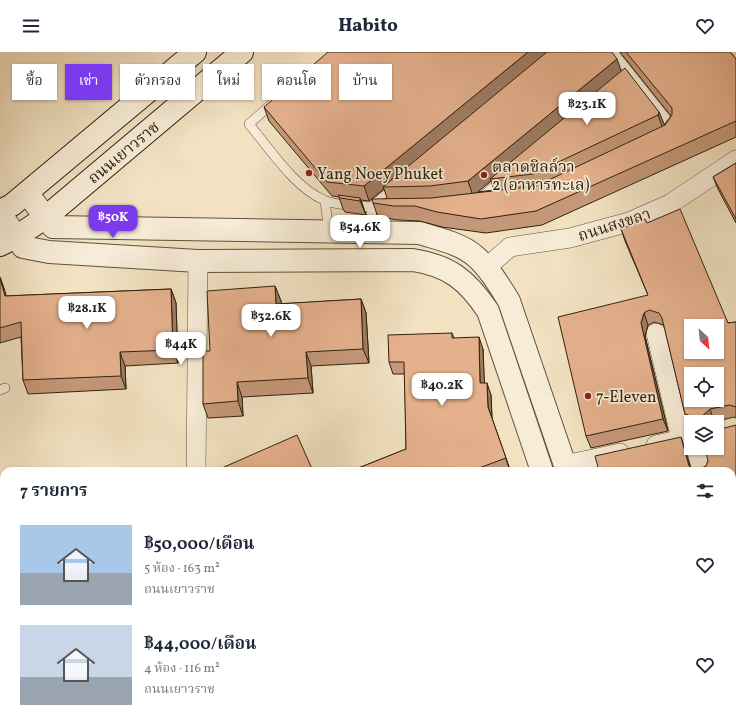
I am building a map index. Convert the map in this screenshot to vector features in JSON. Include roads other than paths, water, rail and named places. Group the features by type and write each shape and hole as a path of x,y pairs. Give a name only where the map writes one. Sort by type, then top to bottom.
{"street":[{"name":"ถนนเยาวราช","path":"0,212 27,193 195,52"},
{"name":"ถนนเยาวราช","path":"8,241 46,217 242,52"},
{"name":"ถนนสงขลา","path":"486,268 510,247 570,238 629,222 670,204 736,160"},
{"path":"27,193 54,227 420,233 449,242 475,255 494,278 509,301 566,467"},
{"path":"0,212 8,241 23,247 49,252 198,261 413,260 433,263 458,276 475,293 488,311 539,467"},
{"path":"196,467 198,261"},
{"path":"656,333 684,423"},
{"path":"570,467 638,449 684,443"},
{"path":"695,455 700,467"}],"lane":[{"path":"613,52 628,77 672,126 667,134 660,137"},
{"path":"276,100 249,124 304,189 325,201 371,207 393,206"},
{"path":"497,199 472,202 511,172"},
{"path":"371,207 402,182"},
{"path":"325,201 329,232"},
{"path":"371,207 372,232"}],"place":[{"name":"Yang Noey Phuket","path":"309,173"},
{"name":"ตลาดชิลล์วา 2 (อาหารทะเล)","path":"484,175"},
{"name":"7-Eleven","path":"588,396"}]}
